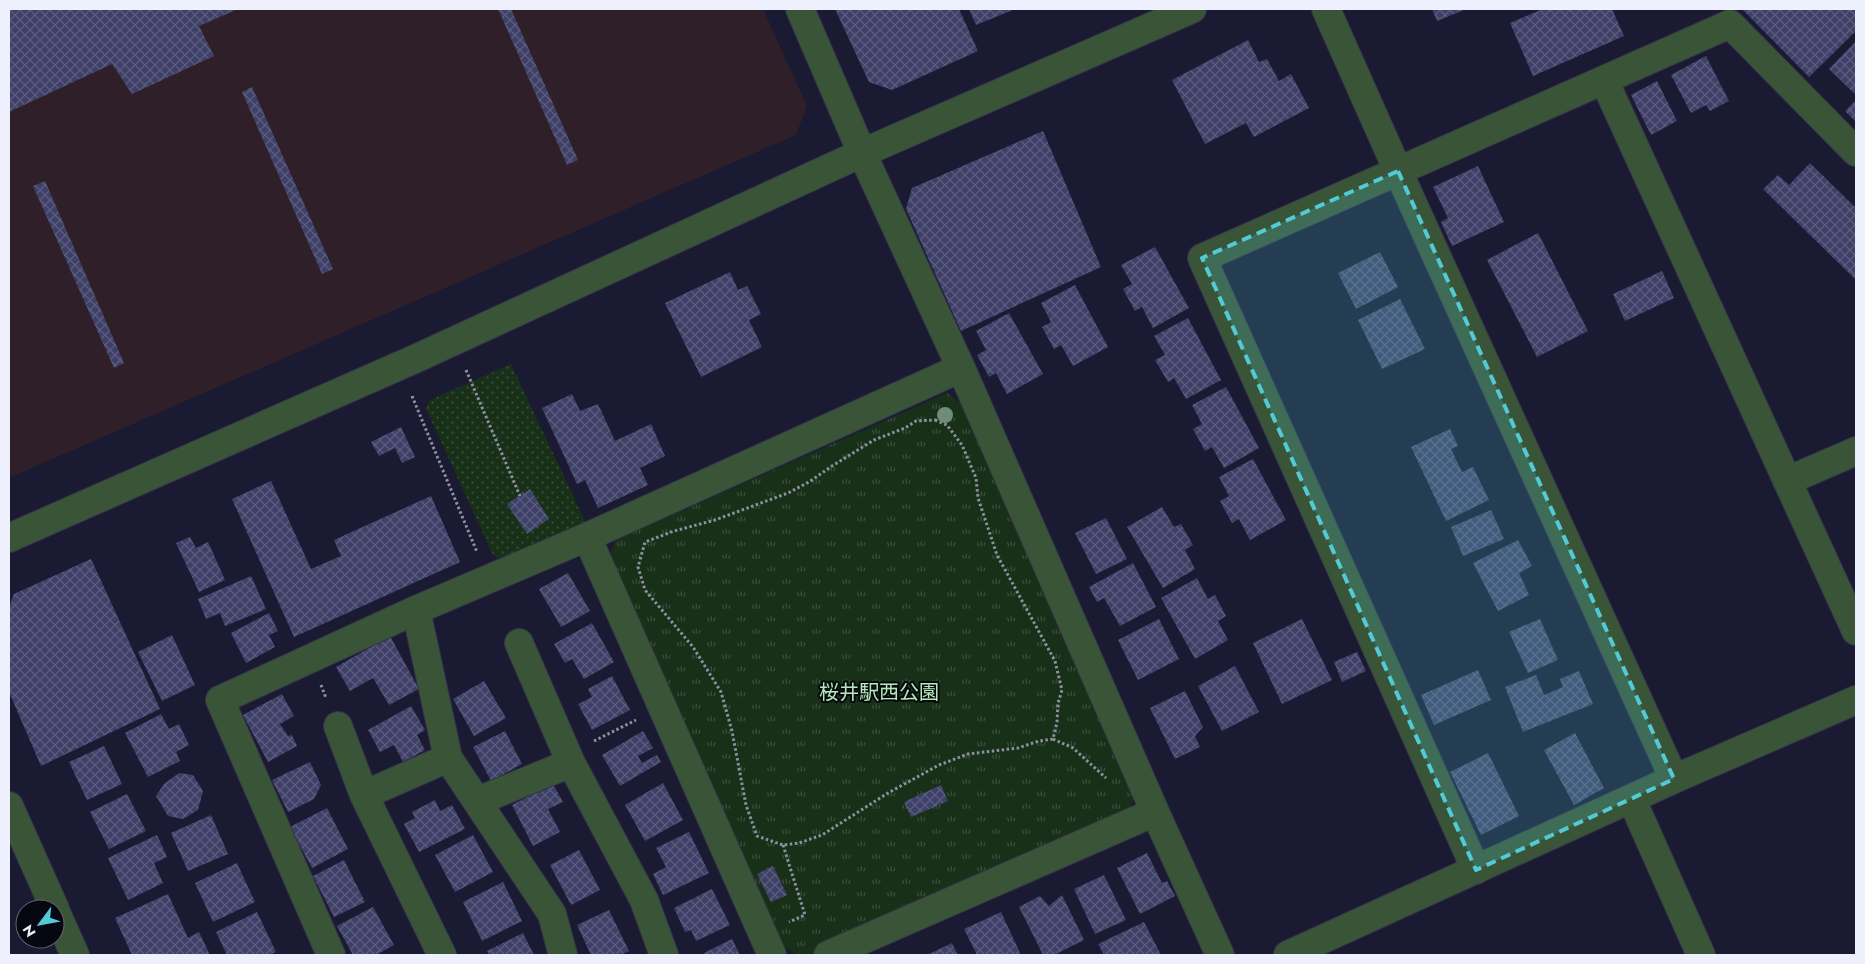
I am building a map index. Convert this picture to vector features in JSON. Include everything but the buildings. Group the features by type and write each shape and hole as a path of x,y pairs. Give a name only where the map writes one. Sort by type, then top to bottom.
{"street":[{"path":"800,9 862,153 961,368 1155,812 1220,955"},
{"path":"9,538 417,358 862,153 1192,9"},
{"path":"1326,9 1674,779"},
{"path":"1476,870 1202,258 1730,24 1856,152"},
{"path":"1604,80 1856,631"},
{"path":"331,955 220,700 416,610 587,537 961,368"},
{"path":"1787,481 1856,451"},
{"path":"587,537 772,955"},
{"path":"416,610 448,758 552,914 563,955"},
{"path":"519,643 569,758 644,900 664,955"},
{"path":"1288,955 1632,800 1674,779 1856,700"},
{"path":"338,726 364,795 442,955"},
{"path":"364,795 448,758"},
{"path":"478,801 569,758"},
{"path":"1632,800 1701,955"},
{"path":"9,806 50,899"},
{"path":"828,955 1155,812"},
{"path":"65,932 75,955"}],"path":[{"path":"466,370 520,496"},
{"path":"412,396 489,580"},
{"path":"1053,739 1057,722 1058,703 1062,690 1055,661 997,555 978,498 976,478 971,463 962,445 947,424 935,420 916,421 905,428 874,440 809,482 788,493 715,520 674,531 645,542 638,567 645,590 693,647 721,692 732,731 746,805 758,836 784,845 799,843 822,835 888,793 939,765 968,754 1018,748 1039,740 1053,739 1074,748 1111,782"},
{"path":"310,659 338,726"},
{"path":"569,758 662,708"},
{"path":"781,926 806,915 784,845"}],"highlighted area":[{"path":"1398,171 1674,779 1476,870 1202,258"}],"shaded area":[{"path":"9,9 763,9 807,106 796,135 9,478"}],"green space":[{"path":"511,364 586,523 502,559 493,555 426,409 430,400"},
{"name":"桜井駅西公園","path":"947,393 961,403 1136,793 1129,811 808,955 797,955 780,944 609,555 616,540"}]}
